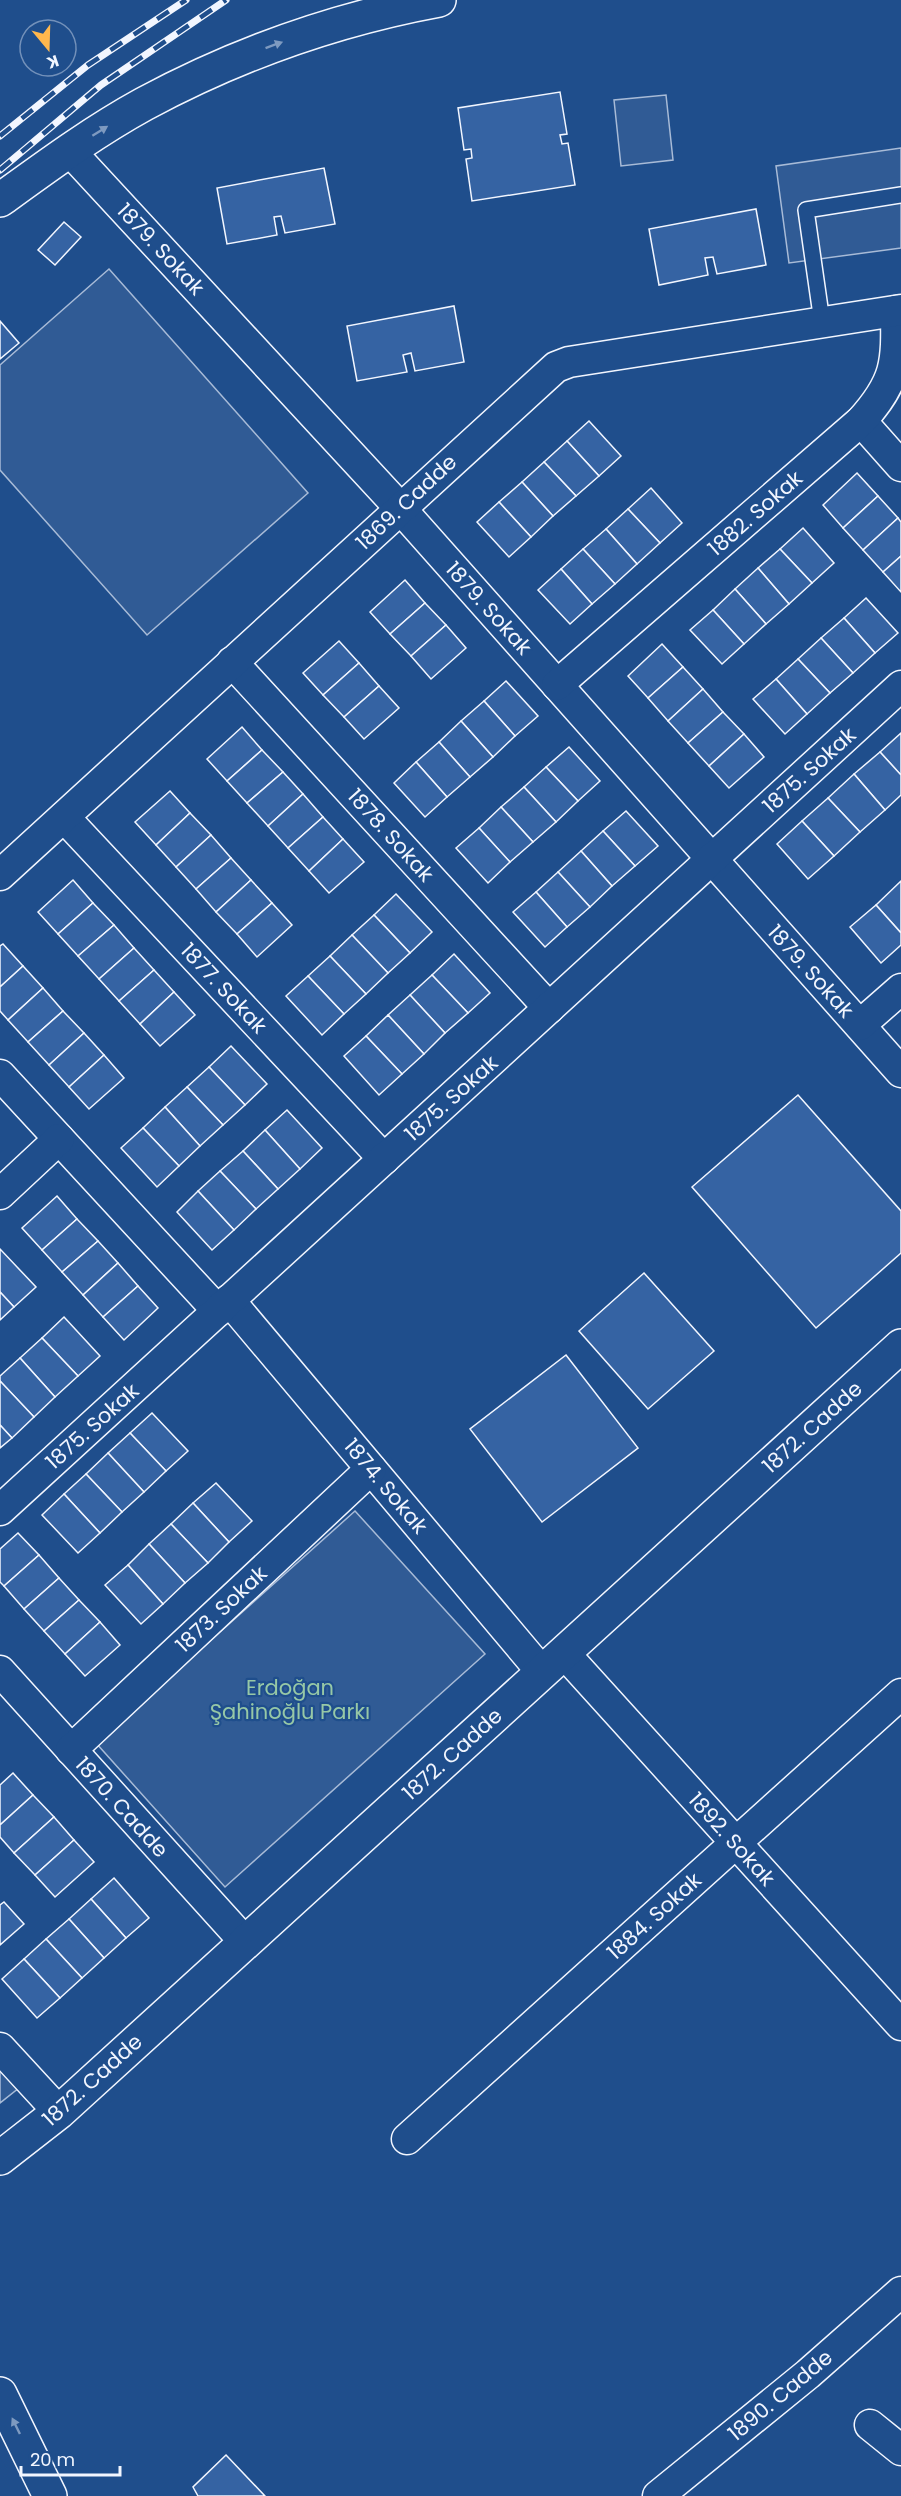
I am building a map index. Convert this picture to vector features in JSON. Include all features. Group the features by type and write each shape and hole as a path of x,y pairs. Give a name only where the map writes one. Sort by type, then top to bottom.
{"street":[{"path":"0,200 69,150 143,105 216,68 274,44 329,27 439,0"},
{"name":"1879. Sokak","path":"69,150 400,508 901,1072"},
{"name":"1869. Cadde","path":"0,875 556,367 569,362 898,310"},
{"name":"1882. Sokak","path":"557,685 861,421 879,401 892,378 897,352 898,310"},
{"path":"861,421 901,466"},
{"name":"1878. Sokak","path":"232,662 549,1008"},
{"name":"1875. Sokak","path":"0,1510 901,686"},
{"name":"1877. Sokak","path":"64,817 384,1159"},
{"path":"860,1025 901,989"},
{"name":"1874. Sokak","path":"0,1075 59,1139 224,1306 371,1469 553,1662"},
{"path":"0,1194 59,1139"},
{"name":"1872. Cadde","path":"0,2158 59,2112 901,1346"},
{"name":"1873. Sokak","path":"71,1750 371,1469"},
{"name":"1892. Sokak","path":"553,1662 736,1843 901,2025"},
{"name":"1870. Cadde","path":"0,1671 245,1942"},
{"name":"1884. Sokak","path":"407,2139 901,1694"},
{"path":"0,2048 59,2112"},
{"name":"1890. Cadde","path":"658,2496 808,2374 901,2292"},
{"path":"0,2394 50,2496"},
{"path":"870,2425 901,2450"}],"lane":[{"path":"822,322 806,210 901,195"}],"shaded area":[{"path":"666,95 673,160 621,166 614,100"},
{"path":"901,148 901,248 789,263 776,166"},
{"path":"109,269 308,493 147,635 0,470 0,365"},
{"name":"Erdoğan Şahinoğlu Parkı","path":"355,1511 485,1654 225,1887 96,1743"},
{"path":"0,2057 24,2084 0,2103"}],"building":[{"path":"560,92 567,134 560,135 562,144 568,143 575,185 472,201 466,159 472,158 471,149 464,150 458,108"},
{"path":"324,168 335,224 285,233 281,216 274,217 277,235 227,244 217,188"},
{"path":"756,209 766,265 717,274 713,257 705,258 708,275 659,285 649,229"},
{"path":"64,222 81,237 55,265 38,250"},
{"path":"454,306 464,362 415,371 411,353 403,355 407,372 357,381 347,326"},
{"path":"0,321 19,343 0,359"},
{"path":"589,421 621,456 599,476 567,441"},
{"path":"567,441 599,476 576,496 544,462"},
{"path":"544,462 576,496 553,516 522,482"},
{"path":"857,473 878,496 843,528 823,505"},
{"path":"522,482 553,516 531,537 499,502"},
{"path":"651,488 682,523 660,543 628,509"},
{"path":"878,496 898,518 863,550 843,528"},
{"path":"499,502 531,537 509,557 477,522"},
{"path":"628,509 660,543 637,564 606,529"},
{"path":"898,518 901,522 901,556 883,572 863,550"},
{"path":"803,528 834,563 812,583 780,549"},
{"path":"606,529 637,564 615,584 583,549"},
{"path":"583,549 615,584 592,604 561,569"},
{"path":"780,549 812,583 789,604 758,568"},
{"path":"901,556 901,592 883,572"},
{"path":"758,568 789,604 766,624 735,589"},
{"path":"561,569 592,604 570,624 538,590"},
{"path":"405,580 425,603 390,634 370,612"},
{"path":"735,589 766,624 744,644 713,610"},
{"path":"866,598 898,633 875,653 844,618"},
{"path":"425,603 446,625 411,656 390,634"},
{"path":"713,610 744,644 722,664 690,630"},
{"path":"844,618 875,653 853,673 821,638"},
{"path":"446,625 466,648 431,679 411,656"},
{"path":"821,638 853,673 830,693 798,659"},
{"path":"339,641 359,663 323,695 303,673"},
{"path":"662,644 683,667 648,698 628,676"},
{"path":"798,659 830,693 807,714 776,679"},
{"path":"359,663 379,686 344,717 323,695"},
{"path":"683,667 703,689 668,721 648,698"},
{"path":"776,679 807,714 785,734 753,699"},
{"path":"506,681 538,716 515,736 484,701"},
{"path":"379,686 399,708 364,739 344,717"},
{"path":"703,689 723,712 688,743 668,721"},
{"path":"484,701 515,736 493,757 461,721"},
{"path":"723,712 744,734 709,766 688,743"},
{"path":"461,721 493,757 470,777 439,742"},
{"path":"242,727 262,750 227,781 207,759"},
{"path":"901,733 901,775 880,752"},
{"path":"744,734 764,757 729,788 709,766"},
{"path":"439,742 470,777 447,797 416,762"},
{"path":"569,747 600,781 578,801 546,767"},
{"path":"262,750 283,772 247,803 227,781"},
{"path":"880,752 901,775 901,795 885,810 854,774"},
{"path":"416,762 447,797 425,817 394,783"},
{"path":"546,767 578,801 556,822 524,787"},
{"path":"283,772 303,794 268,826 247,803"},
{"path":"854,774 885,810 860,832 828,798"},
{"path":"524,787 556,822 533,842 501,807"},
{"path":"170,791 190,813 156,845 135,822"},
{"path":"303,794 323,817 288,848 268,826"},
{"path":"828,798 860,832 834,856 802,821"},
{"path":"501,807 533,842 510,862 479,828"},
{"path":"626,811 658,846 635,866 603,831"},
{"path":"190,813 211,835 176,867 156,845"},
{"path":"323,817 343,839 309,871 288,848"},
{"path":"802,821 834,856 808,879 777,844"},
{"path":"479,828 510,862 488,883 456,848"},
{"path":"603,831 635,866 612,886 581,851"},
{"path":"211,835 231,858 196,889 176,867"},
{"path":"343,839 364,862 329,893 309,871"},
{"path":"581,851 612,886 590,907 558,872"},
{"path":"231,858 251,880 216,912 196,889"},
{"path":"558,872 590,907 567,927 536,892"},
{"path":"73,880 93,903 58,934 38,912"},
{"path":"251,880 272,903 237,934 216,912"},
{"path":"901,881 901,933 876,905"},
{"path":"536,892 567,927 545,947 513,912"},
{"path":"396,894 432,932 410,953 374,915"},
{"path":"93,903 114,925 78,956 58,934"},
{"path":"272,903 292,925 257,957 237,934"},
{"path":"876,905 901,933 901,945 881,963 850,927"},
{"path":"374,915 410,953 388,973 352,935"},
{"path":"114,925 134,948 99,979 78,956"},
{"path":"352,935 388,973 366,994 330,956"},
{"path":"3,944 23,966 0,987 0,946"},
{"path":"134,948 154,970 119,1001 99,979"},
{"path":"454,954 490,993 468,1013 432,975"},
{"path":"330,956 366,994 344,1014 308,976"},
{"path":"23,966 43,988 8,1020 0,1011 0,987"},
{"path":"154,970 174,992 140,1024 119,1001"},
{"path":"432,975 468,1013 445,1033 410,995"},
{"path":"308,976 344,1014 322,1035 286,996"},
{"path":"43,988 63,1011 28,1042 8,1020"},
{"path":"174,992 195,1015 160,1046 140,1024"},
{"path":"410,995 445,1033 424,1054 388,1015"},
{"path":"63,1011 84,1033 49,1065 28,1042"},
{"path":"388,1015 424,1054 402,1074 366,1036"},
{"path":"84,1033 104,1055 69,1087 49,1065"},
{"path":"366,1036 402,1074 379,1095 344,1056"},
{"path":"231,1046 267,1084 245,1105 209,1067"},
{"path":"104,1055 124,1078 89,1109 69,1087"},
{"path":"209,1067 245,1105 223,1125 187,1087"},
{"path":"187,1087 223,1125 200,1146 165,1107"},
{"path":"798,1095 901,1211 901,1253 816,1328 692,1187"},
{"path":"165,1107 200,1146 179,1166 143,1128"},
{"path":"287,1110 322,1148 300,1169 265,1130"},
{"path":"143,1128 179,1166 157,1187 121,1148"},
{"path":"265,1130 300,1169 278,1189 243,1151"},
{"path":"243,1151 278,1189 256,1209 220,1171"},
{"path":"220,1171 256,1209 234,1230 198,1191"},
{"path":"198,1191 234,1230 212,1250 177,1212"},
{"path":"57,1196 77,1219 42,1250 22,1228"},
{"path":"77,1219 98,1241 62,1272 42,1250"},
{"path":"98,1241 118,1263 83,1295 62,1272"},
{"path":"0,1249 36,1287 14,1307 0,1292"},
{"path":"118,1263 138,1286 103,1317 83,1295"},
{"path":"644,1273 714,1351 648,1409 579,1331"},
{"path":"138,1286 158,1308 124,1340 103,1317"},
{"path":"0,1292 14,1307 0,1320"},
{"path":"64,1317 100,1356 78,1376 42,1338"},
{"path":"42,1338 78,1376 55,1397 20,1358"},
{"path":"566,1355 638,1448 542,1522 470,1429"},
{"path":"20,1358 55,1397 34,1417 0,1381 0,1376"},
{"path":"0,1381 34,1417 12,1438 0,1425"},
{"path":"152,1413 188,1451 166,1471 130,1433"},
{"path":"0,1425 12,1438 0,1448"},
{"path":"130,1433 166,1471 144,1492 108,1453"},
{"path":"108,1453 144,1492 122,1512 86,1474"},
{"path":"86,1474 122,1512 100,1533 64,1494"},
{"path":"216,1483 252,1521 229,1542 193,1503"},
{"path":"64,1494 100,1533 78,1553 42,1515"},
{"path":"193,1503 229,1542 208,1563 171,1524"},
{"path":"171,1524 208,1563 185,1583 149,1544"},
{"path":"18,1533 39,1555 4,1586 0,1582 0,1549"},
{"path":"149,1544 185,1583 163,1604 128,1565"},
{"path":"39,1555 59,1578 24,1609 4,1586"},
{"path":"128,1565 163,1604 141,1624 105,1585"},
{"path":"59,1578 79,1600 44,1631 24,1609"},
{"path":"79,1600 100,1622 65,1654 44,1631"},
{"path":"100,1622 120,1645 85,1676 65,1654"},
{"path":"13,1773 33,1795 0,1825 0,1785"},
{"path":"33,1795 54,1817 14,1853 0,1837 0,1825"},
{"path":"54,1817 74,1840 35,1875 14,1853"},
{"path":"74,1840 94,1862 55,1897 35,1875"},
{"path":"114,1878 149,1918 126,1938 91,1899"},
{"path":"91,1899 126,1938 104,1958 69,1919"},
{"path":"4,1902 24,1924 0,1945 0,1905"},
{"path":"69,1919 104,1958 82,1978 46,1939"},
{"path":"46,1939 82,1978 60,1998 24,1959"},
{"path":"24,1959 60,1998 37,2018 2,1979"},
{"path":"226,2455 265,2496 198,2496 193,2487"}],"railway":[{"path":"0,136 88,65 186,0"},
{"path":"0,170 101,85 226,0"}]}
